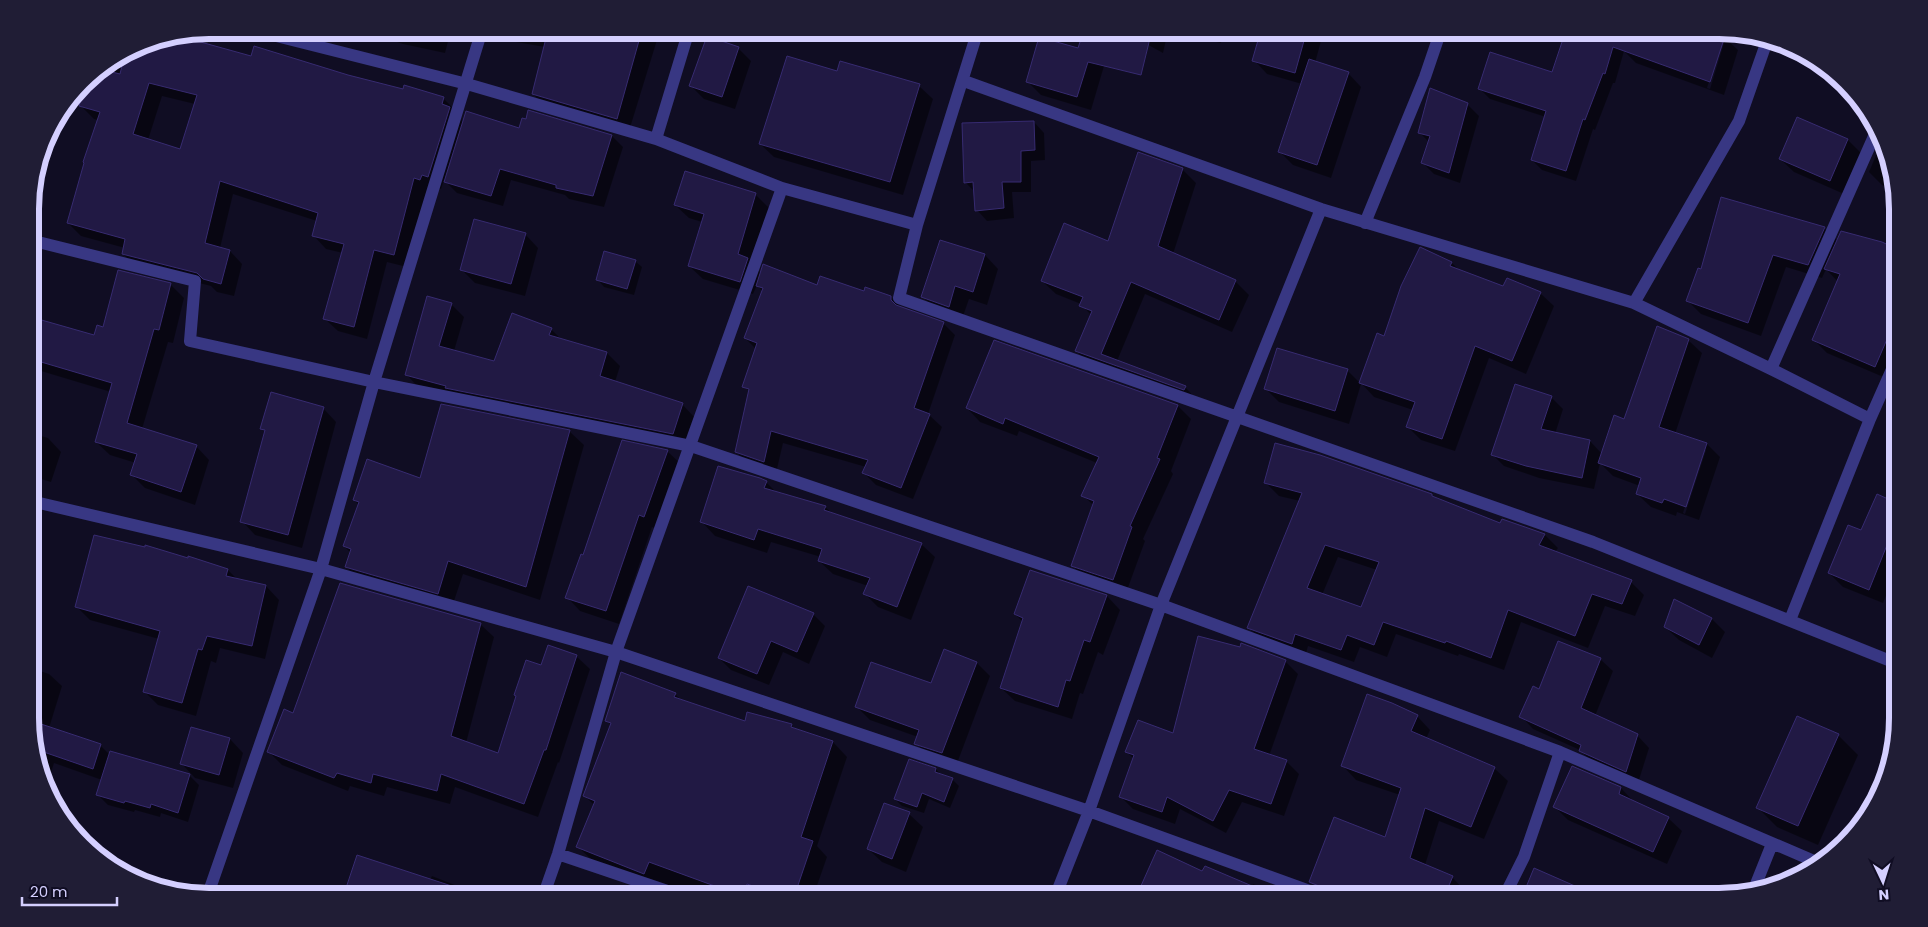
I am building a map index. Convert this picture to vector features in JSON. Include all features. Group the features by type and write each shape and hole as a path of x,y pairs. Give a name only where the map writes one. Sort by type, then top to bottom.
{"street":[{"path":"289,39 467,84 656,139 782,188 918,225"},
{"path":"211,888 321,569 374,382 480,39"},
{"path":"656,139 686,39"},
{"path":"976,39 918,225 900,298 1592,542 1889,660"},
{"path":"1365,223 1425,77 1438,39"},
{"path":"1634,303 1739,122 1765,46"},
{"path":"964,81 1321,209 1634,303 1870,419"},
{"path":"1771,369 1873,138"},
{"path":"545,888 558,854 616,652 782,188"},
{"path":"1059,888 1089,811 1161,605 1321,209"},
{"path":"39,242 195,281 190,341 374,382 691,446 1161,605 1560,752 1813,861"},
{"path":"1790,620 1889,376"},
{"path":"39,503 321,569 616,652 1089,811 1301,888"},
{"path":"1508,888 1524,857 1560,752"},
{"path":"1756,884 1772,844"},
{"path":"558,854 658,888"}],"building":[{"path":"546,39 639,39 617,119 532,94"},
{"path":"706,39 716,39 739,47 722,97 689,86"},
{"path":"1038,39 1046,39 1078,48 1081,39 1150,39 1141,75 1088,62 1077,97 1026,82"},
{"path":"1258,39 1304,39 1295,73 1252,61"},
{"path":"1563,39 1724,39 1710,82 1613,47 1605,74 1603,73 1585,120 1583,119 1566,171 1531,160 1546,111 1478,89 1490,52 1552,72"},
{"path":"192,40 251,56 254,46 348,75 403,89 404,85 444,97 442,104 450,107 428,177 422,175 420,180 414,178 394,255 374,250 354,327 323,319 344,244 312,236 318,213 220,181 205,243 230,250 221,284 203,279 197,273 122,254 125,239 67,223 83,162 100,112 79,106 82,96 109,71 120,74 123,62 134,56 154,48","holes":["149,83 197,95 180,149 133,134"]},
{"path":"787,56 837,71 840,61 920,84 890,182 759,144"},
{"path":"1309,59 1349,72 1317,165 1278,152"},
{"path":"1430,88 1468,103 1449,173 1421,163 1430,136 1418,133"},
{"path":"528,110 612,135 593,196 556,188 556,185 500,169 491,196 444,182 466,111 519,128 522,118 526,119"},
{"path":"1797,117 1848,139 1830,181 1779,159"},
{"path":"1034,121 1035,150 1021,151 1021,182 1002,182 1004,208 975,211 973,182 964,183 962,123"},
{"path":"1138,152 1183,168 1158,246 1236,280 1219,320 1131,282 1101,354 1186,386 1184,390 1075,351 1092,311 1079,306 1083,297 1041,281 1064,223 1108,241"},
{"path":"685,171 756,193 738,254 748,258 740,282 688,266 704,214 674,205"},
{"path":"1721,197 1825,227 1808,265 1773,255 1748,323 1686,301 1698,268 1701,269"},
{"path":"474,219 526,233 511,284 460,270"},
{"path":"1841,231 1889,245 1889,335 1875,367 1812,340 1840,274 1824,269"},
{"path":"940,240 985,254 973,292 955,286 949,307 921,297"},
{"path":"1420,247 1452,262 1450,266 1503,286 1507,278 1541,292 1512,361 1475,346 1442,439 1406,427 1415,402 1359,383 1377,333 1384,336 1401,286"},
{"path":"604,251 636,260 627,289 596,280"},
{"path":"763,264 817,285 820,276 864,291 865,287 891,296 891,300 896,305 944,322 914,408 930,414 901,488 862,473 868,460 771,431 764,462 735,452 749,389 742,387 757,343 744,338 763,288 756,286"},
{"path":"118,270 171,283 159,330 154,329 127,423 197,445 181,492 130,475 137,454 95,442 112,383 39,361 39,319 94,335 97,325 103,327"},
{"path":"427,296 452,303 439,346 494,361 512,313 552,328 549,335 607,352 600,376 683,403 673,434 445,388 446,386 405,375"},
{"path":"1657,326 1689,339 1659,427 1707,443 1686,507 1664,499 1662,503 1636,494 1641,478 1598,463 1614,415 1624,419"},
{"path":"994,340 1178,405 1157,458 1160,459 1130,526 1132,527 1113,580 1071,566 1094,501 1081,496 1099,457 1005,418 1003,424 966,408"},
{"path":"1277,348 1348,369 1335,411 1264,389"},
{"path":"1515,384 1552,396 1541,429 1590,440 1582,478 1526,466 1491,455"},
{"path":"271,392 324,407 288,535 240,522 265,430 260,429"},
{"path":"441,404 570,430 526,587 448,561 438,594 345,567 351,549 343,546 359,502 353,500 367,459 420,478"},
{"path":"622,440 668,450 644,517 639,515 606,611 565,598 581,554 583,555"},
{"path":"1275,443 1320,455 1432,494 1432,496 1500,523 1502,519 1545,534 1539,545 1632,580 1622,604 1592,594 1575,636 1508,610 1491,658 1446,641 1445,643 1383,622 1374,645 1347,635 1341,650 1295,634 1292,644 1247,628 1302,493 1264,483","holes":["1325,545 1379,562 1361,607 1307,588"]},
{"path":"718,466 767,481 764,488 826,506 824,510 922,543 897,607 863,594 870,578 818,561 822,549 758,529 754,540 700,522"},
{"path":"1877,494 1889,499 1889,540 1869,590 1828,573 1848,525 1861,530"},
{"path":"94,535 145,547 145,545 188,558 188,556 228,569 226,576 266,585 252,646 207,636 202,650 198,649 182,703 143,692 160,631 75,607"},
{"path":"1030,570 1107,595 1090,642 1084,640 1070,681 1066,680 1058,707 1000,688 1023,618 1014,614"},
{"path":"340,583 481,623 451,736 498,753 526,660 541,665 548,645 577,655 546,750 544,750 524,804 441,774 437,791 373,774 371,783 337,773 334,778 267,752 284,709 293,713"},
{"path":"748,586 814,613 797,652 771,641 757,674 718,658"},
{"path":"1674,599 1712,618 1699,645 1664,627"},
{"path":"1198,636 1240,647 1241,643 1286,660 1254,749 1287,760 1271,804 1229,790 1213,821 1167,797 1162,812 1119,797 1134,755 1125,752 1138,720 1173,733"},
{"path":"1558,641 1601,658 1581,708 1638,734 1626,772 1579,751 1581,745 1519,717 1533,686 1539,689"},
{"path":"944,649 977,662 942,753 914,744 919,730 855,707 871,662 931,683"},
{"path":"621,672 676,693 674,697 745,721 747,712 792,724 791,727 833,741 801,837 813,841 797,888 759,888 747,884 745,888 720,888 649,862 644,874 576,847 595,801 583,796 611,723 605,721"},
{"path":"1367,694 1418,715 1411,731 1495,767 1471,827 1425,808 1410,858 1453,876 1448,888 1324,888 1309,882 1334,817 1385,837 1401,788 1341,766"},
{"path":"1797,716 1839,734 1798,826 1756,808"},
{"path":"39,723 101,744 93,769 43,752"},
{"path":"191,727 230,738 219,775 180,764"},
{"path":"110,751 190,774 178,813 151,804 150,808 96,795"},
{"path":"909,759 936,768 935,772 953,778 944,802 922,793 917,807 894,799"},
{"path":"1572,766 1621,787 1619,794 1669,817 1653,852 1553,807"},
{"path":"884,803 910,812 892,859 867,849"},
{"path":"1157,850 1202,871 1205,866 1257,888 1140,888"},
{"path":"357,855 458,888 346,888"},
{"path":"1534,868 1580,888 1526,888"}]}
